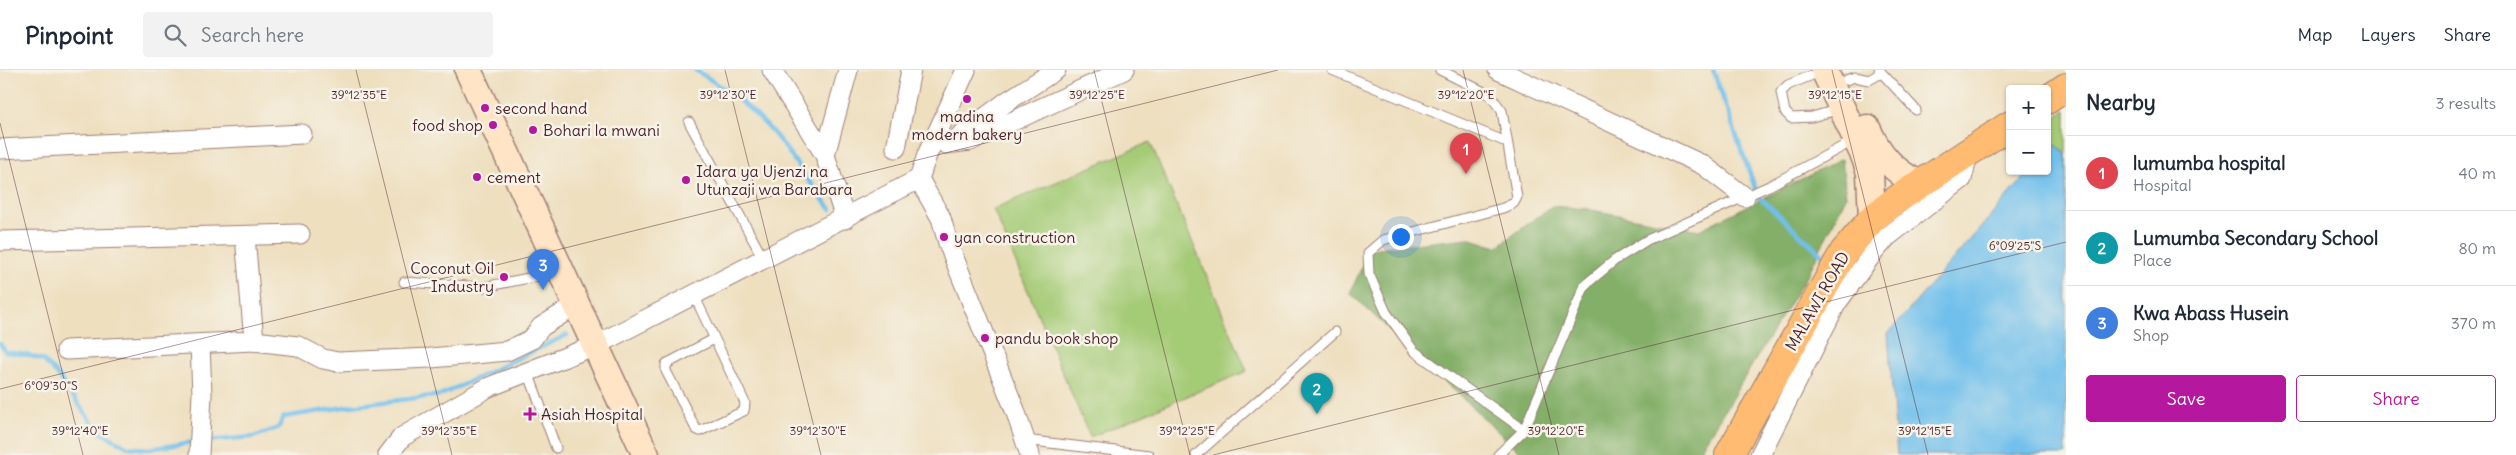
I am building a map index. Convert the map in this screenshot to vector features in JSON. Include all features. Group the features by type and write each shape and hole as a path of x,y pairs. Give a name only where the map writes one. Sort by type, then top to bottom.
{"main road":[{"path":"2051,97 2066,87"},
{"name":"MALAWI ROAD","path":"1729,455 1844,252 1872,219 1918,183 2006,127"}],"street":[{"path":"468,70 646,455"},
{"path":"825,155 848,70"},
{"path":"896,148 912,70"},
{"path":"966,70 927,155 919,179 940,218 948,243 1015,410 1027,447"},
{"path":"927,155 968,132 1009,100 1056,70"},
{"path":"946,144 970,141 1124,70"},
{"path":"1498,70 1703,165 1748,196"},
{"path":"776,71 825,155 842,209"},
{"path":"1840,79 1863,135 1870,173 1872,219"},
{"path":"807,126 835,119"},
{"path":"0,149 302,134"},
{"path":"1863,135 1890,166 1902,176 1918,183"},
{"path":"1760,455 1836,304 1887,237 1962,179 1968,151"},
{"path":"66,350 254,341 298,346 323,359 338,362 402,360 507,351 532,339 541,327 586,325 694,295 759,250 842,209 919,179"},
{"path":"0,241 300,234"},
{"path":"245,236 254,341"},
{"path":"388,455 402,437 489,387 528,372 586,325"},
{"path":"199,452 202,394 200,344"}],"lane":[{"path":"1332,70 1506,142"},
{"path":"1440,70 1490,95 1502,111 1517,197 1514,203 1503,208 1383,240 1368,253 1370,274 1386,312 1414,351 1524,430"},
{"path":"1840,79 1804,117 1791,118 1785,112 1781,92 1788,85 1840,79 1869,80 1880,72 1916,110"},
{"path":"689,122 759,250"},
{"path":"1498,455 1524,430 1585,285 1615,260 1647,240 1748,196 1863,135"},
{"path":"404,282 484,287 561,272"},
{"path":"694,295 744,403 745,408 744,411 700,431 696,429 666,371 666,364 714,339"},
{"path":"1196,455 1335,332"},
{"path":"528,372 556,448"},
{"path":"1027,447 1149,455"}],"green space":[{"path":"2066,110 2066,197 2050,175 2051,119"},
{"path":"1150,142 1247,371 1090,437 993,209"},
{"path":"1842,159 1846,197 1809,272 1697,455 1523,455 1350,293 1370,249 1468,238 1497,247 1552,206 1586,209 1699,230"}],"water":[{"path":"2054,143 2066,154 2066,455 1897,455 1888,334 2027,175 2051,175 2051,146"}],"waterway":[{"path":"695,70 754,112 774,133 831,209"},
{"path":"1713,70 1758,196 1829,261"},
{"path":"204,441 253,437 278,428 284,417 351,406 441,395 567,335"},
{"path":"0,344 6,352 28,355 43,360 56,373 98,431 128,447 149,449 194,442"}],"place":[{"name":"madina modern bakery","path":"967,99"},
{"name":"second hand","path":"485,108"},
{"name":"food shop","path":"493,125"},
{"name":"Bohari la mwani","path":"533,130"},
{"name":"lumumba hospital","path":"1466,174"},
{"name":"cement","path":"477,177"},
{"name":"Idara ya Ujenzi na Utunzaji wa Barabara","path":"686,180"},
{"name":"yan construction","path":"944,237"},
{"name":"Coconut Oil Industry","path":"504,277"},
{"name":"Kwa Abass Husein","path":"543,290"},
{"name":"pandu book shop","path":"985,338"},
{"name":"Asiah Hospital","path":"530,414"},
{"name":"Lumumba Secondary School","path":"1317,414"}]}
